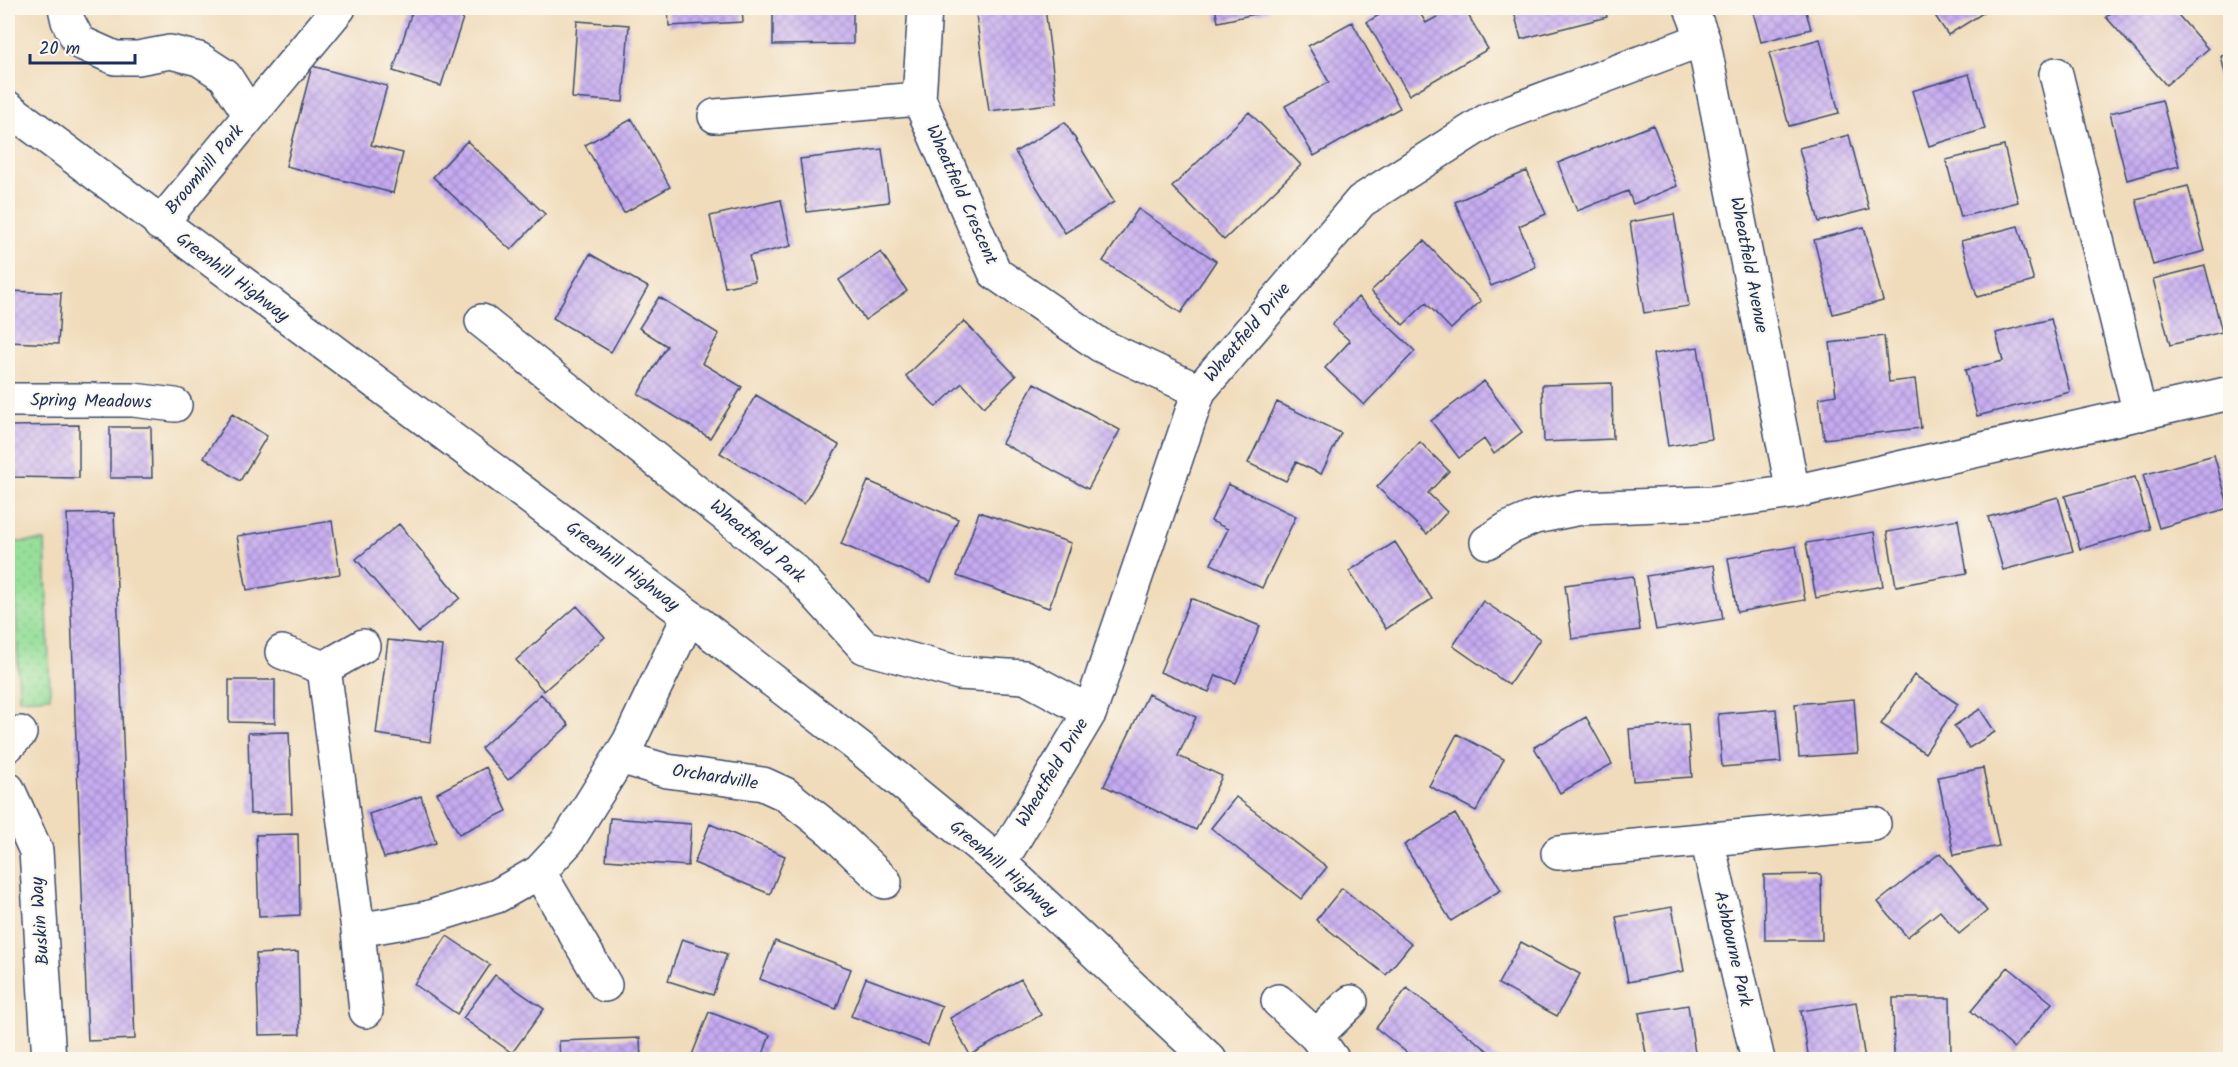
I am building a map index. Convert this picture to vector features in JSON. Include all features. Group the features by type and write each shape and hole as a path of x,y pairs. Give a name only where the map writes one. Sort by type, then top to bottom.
{"street":[{"name":"Broomhill Park","path":"65,8 68,21 79,42 115,58 138,58 170,52 199,59 225,76 250,115"},
{"name":"Broomhill Park","path":"160,224 339,8"},
{"name":"Wheatfield Crescent","path":"925,8 919,99 995,273 1100,345 1199,391"},
{"name":"Wheatfield Avenue","path":"1691,8 1703,39 1793,492"},
{"name":"Wheatfield Drive","path":"1000,862 1090,712 1199,391 1361,201 1488,120 1703,39"},
{"path":"2056,74 2140,414"},
{"path":"715,116 919,99"},
{"name":"Greenhill Highway","path":"8,108 160,224 688,616 859,747 1000,862 1210,1059"},
{"name":"Wheatfield Park","path":"482,321 795,570 864,648 959,673 1025,677 1090,712"},
{"path":"1487,542 1509,528 1535,517 1581,508 1712,503 1793,492 2230,393"},
{"name":"Spring Meadows","path":"8,400 133,400 175,405"},
{"path":"358,930 427,918 496,896 539,872 567,842 629,742 688,616"},
{"path":"324,668 363,646"},
{"path":"282,652 324,668"},
{"path":"324,668 358,930 366,1011"},
{"name":"Orchardville","path":"620,757 667,771 763,784 785,794 832,831 885,882"},
{"name":"Buskin Way","path":"8,789 36,851 49,1059"},
{"path":"1558,853 1874,824"},
{"name":"Ashbourne Park","path":"1707,839 1758,1059"},
{"path":"539,872 605,985"},
{"path":"1278,1001 1325,1048 1351,1002"}],"green space":[{"path":"45,541 50,697 19,699 14,542"}],"building":[{"path":"413,8 442,8 464,15 441,86 393,71"},
{"path":"668,8 742,8 743,22 669,26"},
{"path":"773,8 853,8 853,44 773,45"},
{"path":"1045,8 1057,103 989,111 976,14"},
{"path":"1215,8 1268,8 1269,11 1218,22"},
{"path":"1391,8 1417,8 1426,23 1453,8 1464,8 1488,49 1409,95 1367,22"},
{"path":"1513,8 1605,8 1607,17 1521,39"},
{"path":"1752,8 1805,8 1811,29 1761,42"},
{"path":"1930,8 1991,8 1948,35"},
{"path":"2117,8 2172,8 2208,49 2166,85 2106,17"},
{"path":"577,21 629,25 623,102 572,98"},
{"path":"1352,22 1400,108 1314,156 1285,106 1329,82 1308,46"},
{"path":"1820,39 1839,113 1789,126 1769,53"},
{"path":"2230,54 2230,95 2221,56"},
{"path":"312,66 387,86 371,145 403,153 393,193 286,166"},
{"path":"1969,74 1985,129 1929,146 1912,91"},
{"path":"2162,100 2179,166 2127,180 2110,113"},
{"path":"1249,112 1301,165 1224,240 1172,187"},
{"path":"632,119 670,187 624,213 585,145"},
{"path":"1065,122 1114,202 1065,233 1015,152"},
{"path":"1653,125 1677,186 1633,204 1628,191 1577,211 1558,163"},
{"path":"1849,135 1869,209 1819,222 1799,148"},
{"path":"467,141 545,214 511,250 433,177"},
{"path":"2004,146 2018,202 1961,217 1946,160"},
{"path":"882,149 889,202 807,212 800,159"},
{"path":"1527,171 1546,214 1519,226 1536,267 1491,286 1455,202"},
{"path":"2188,186 2205,251 2153,265 2136,199"},
{"path":"781,200 791,246 749,256 755,281 725,287 710,216"},
{"path":"1138,209 1216,261 1181,313 1103,261"},
{"path":"1674,214 1689,306 1644,313 1630,222"},
{"path":"2018,226 2034,281 1977,297 1961,241"},
{"path":"1864,227 1883,301 1833,314 1814,240"},
{"path":"1424,241 1481,301 1451,329 1426,303 1403,325 1371,291"},
{"path":"881,252 907,291 865,320 839,280"},
{"path":"590,254 648,287 611,352 553,318"},
{"path":"2205,266 2222,332 2170,345 2153,279"},
{"path":"8,291 61,293 58,344 8,342"},
{"path":"659,297 719,334 702,363 742,387 710,438 638,394 667,346 639,328"},
{"path":"1358,297 1415,351 1364,405 1325,368 1350,341 1332,325"},
{"path":"2051,319 2070,392 1977,416 1965,370 2003,361 1996,333"},
{"path":"964,321 1016,376 984,407 962,383 936,407 906,376"},
{"path":"1884,336 1889,382 1915,379 1921,428 1824,439 1819,398 1836,395 1830,343"},
{"path":"1698,347 1712,439 1668,446 1653,354"},
{"path":"1484,381 1522,432 1494,454 1484,439 1459,458 1431,421"},
{"path":"1034,383 1120,430 1088,489 1002,443"},
{"path":"1612,383 1613,439 1544,442 1542,385"},
{"path":"756,395 839,445 804,504 720,453"},
{"path":"1277,402 1341,433 1321,474 1296,462 1286,481 1248,463"},
{"path":"232,414 267,436 240,481 204,457"},
{"path":"79,425 79,478 8,477 8,426"},
{"path":"110,427 151,427 152,478 110,478"},
{"path":"1420,442 1449,471 1428,493 1447,512 1427,534 1377,487"},
{"path":"2214,455 2229,508 2159,528 2143,475"},
{"path":"2135,477 2150,529 2080,549 2065,496"},
{"path":"868,481 958,519 931,582 841,544"},
{"path":"1228,484 1296,516 1262,588 1211,564 1228,529 1211,521"},
{"path":"2058,497 2073,551 2003,570 1988,517"},
{"path":"979,512 1071,543 1049,608 957,576"},
{"path":"114,513 135,1039 88,1041 67,514"},
{"path":"1958,519 1967,573 1896,586 1887,532"},
{"path":"332,521 340,574 247,590 237,536"},
{"path":"399,524 460,598 418,632 356,559"},
{"path":"1874,532 1883,586 1816,598 1806,543"},
{"path":"1395,542 1432,599 1386,629 1349,571"},
{"path":"1796,546 1805,600 1737,612 1728,558"},
{"path":"1714,565 1723,619 1656,630 1646,576"},
{"path":"1633,576 1640,630 1572,639 1565,585"},
{"path":"1191,598 1260,626 1236,683 1216,675 1209,692 1160,672"},
{"path":"1483,601 1540,639 1509,685 1453,646"},
{"path":"577,606 605,637 544,691 516,660"},
{"path":"388,640 442,646 430,742 376,734"},
{"path":"1914,675 1958,704 1925,753 1881,724"},
{"path":"229,680 275,680 275,723 229,722"},
{"path":"541,694 569,725 508,780 481,748"},
{"path":"1148,694 1196,717 1178,756 1222,776 1196,830 1104,786"},
{"path":"1854,699 1858,753 1799,757 1795,704"},
{"path":"1776,709 1781,762 1722,767 1718,714"},
{"path":"1980,709 1995,732 1969,748 1954,726"},
{"path":"1586,717 1612,764 1560,793 1534,747"},
{"path":"1688,724 1692,777 1633,781 1629,729"},
{"path":"289,732 292,813 250,814 248,733"},
{"path":"1457,734 1504,759 1476,811 1429,786"},
{"path":"486,767 507,811 459,834 437,793"},
{"path":"1983,768 1999,846 1954,855 1938,777"},
{"path":"421,796 436,843 384,858 369,814"},
{"path":"1236,797 1327,867 1301,899 1211,828"},
{"path":"1455,814 1501,890 1451,921 1404,845"},
{"path":"610,818 691,824 688,866 606,860"},
{"path":"710,824 785,856 770,894 694,863"},
{"path":"298,834 300,915 259,917 256,835"},
{"path":"1940,853 1987,911 1959,934 1940,911 1907,937 1878,902"},
{"path":"1821,874 1822,940 1765,940 1764,875"},
{"path":"1342,888 1411,944 1386,975 1316,920"},
{"path":"1672,907 1684,971 1628,982 1616,917"},
{"path":"447,936 490,965 457,1014 414,984"},
{"path":"682,939 727,954 713,995 668,981"},
{"path":"775,941 851,969 836,1009 760,979"},
{"path":"1521,942 1580,974 1557,1016 1498,984"},
{"path":"298,952 300,1034 259,1035 256,954"},
{"path":"2008,967 2052,1003 2014,1048 1971,1011"},
{"path":"495,975 544,1009 512,1053 463,1018"},
{"path":"866,978 942,1006 928,1045 851,1016"},
{"path":"1021,979 1041,1015 970,1055 950,1018"},
{"path":"1407,988 1500,1060 1416,1060 1376,1028"},
{"path":"1893,998 1950,998 1951,1056 1894,1056"},
{"path":"1856,1002 1865,1060 1809,1060 1801,1011"},
{"path":"1688,1005 1696,1060 1647,1060 1639,1013"},
{"path":"709,1012 770,1035 761,1060 690,1060"},
{"path":"640,1038 641,1060 560,1060 559,1041"}]}
